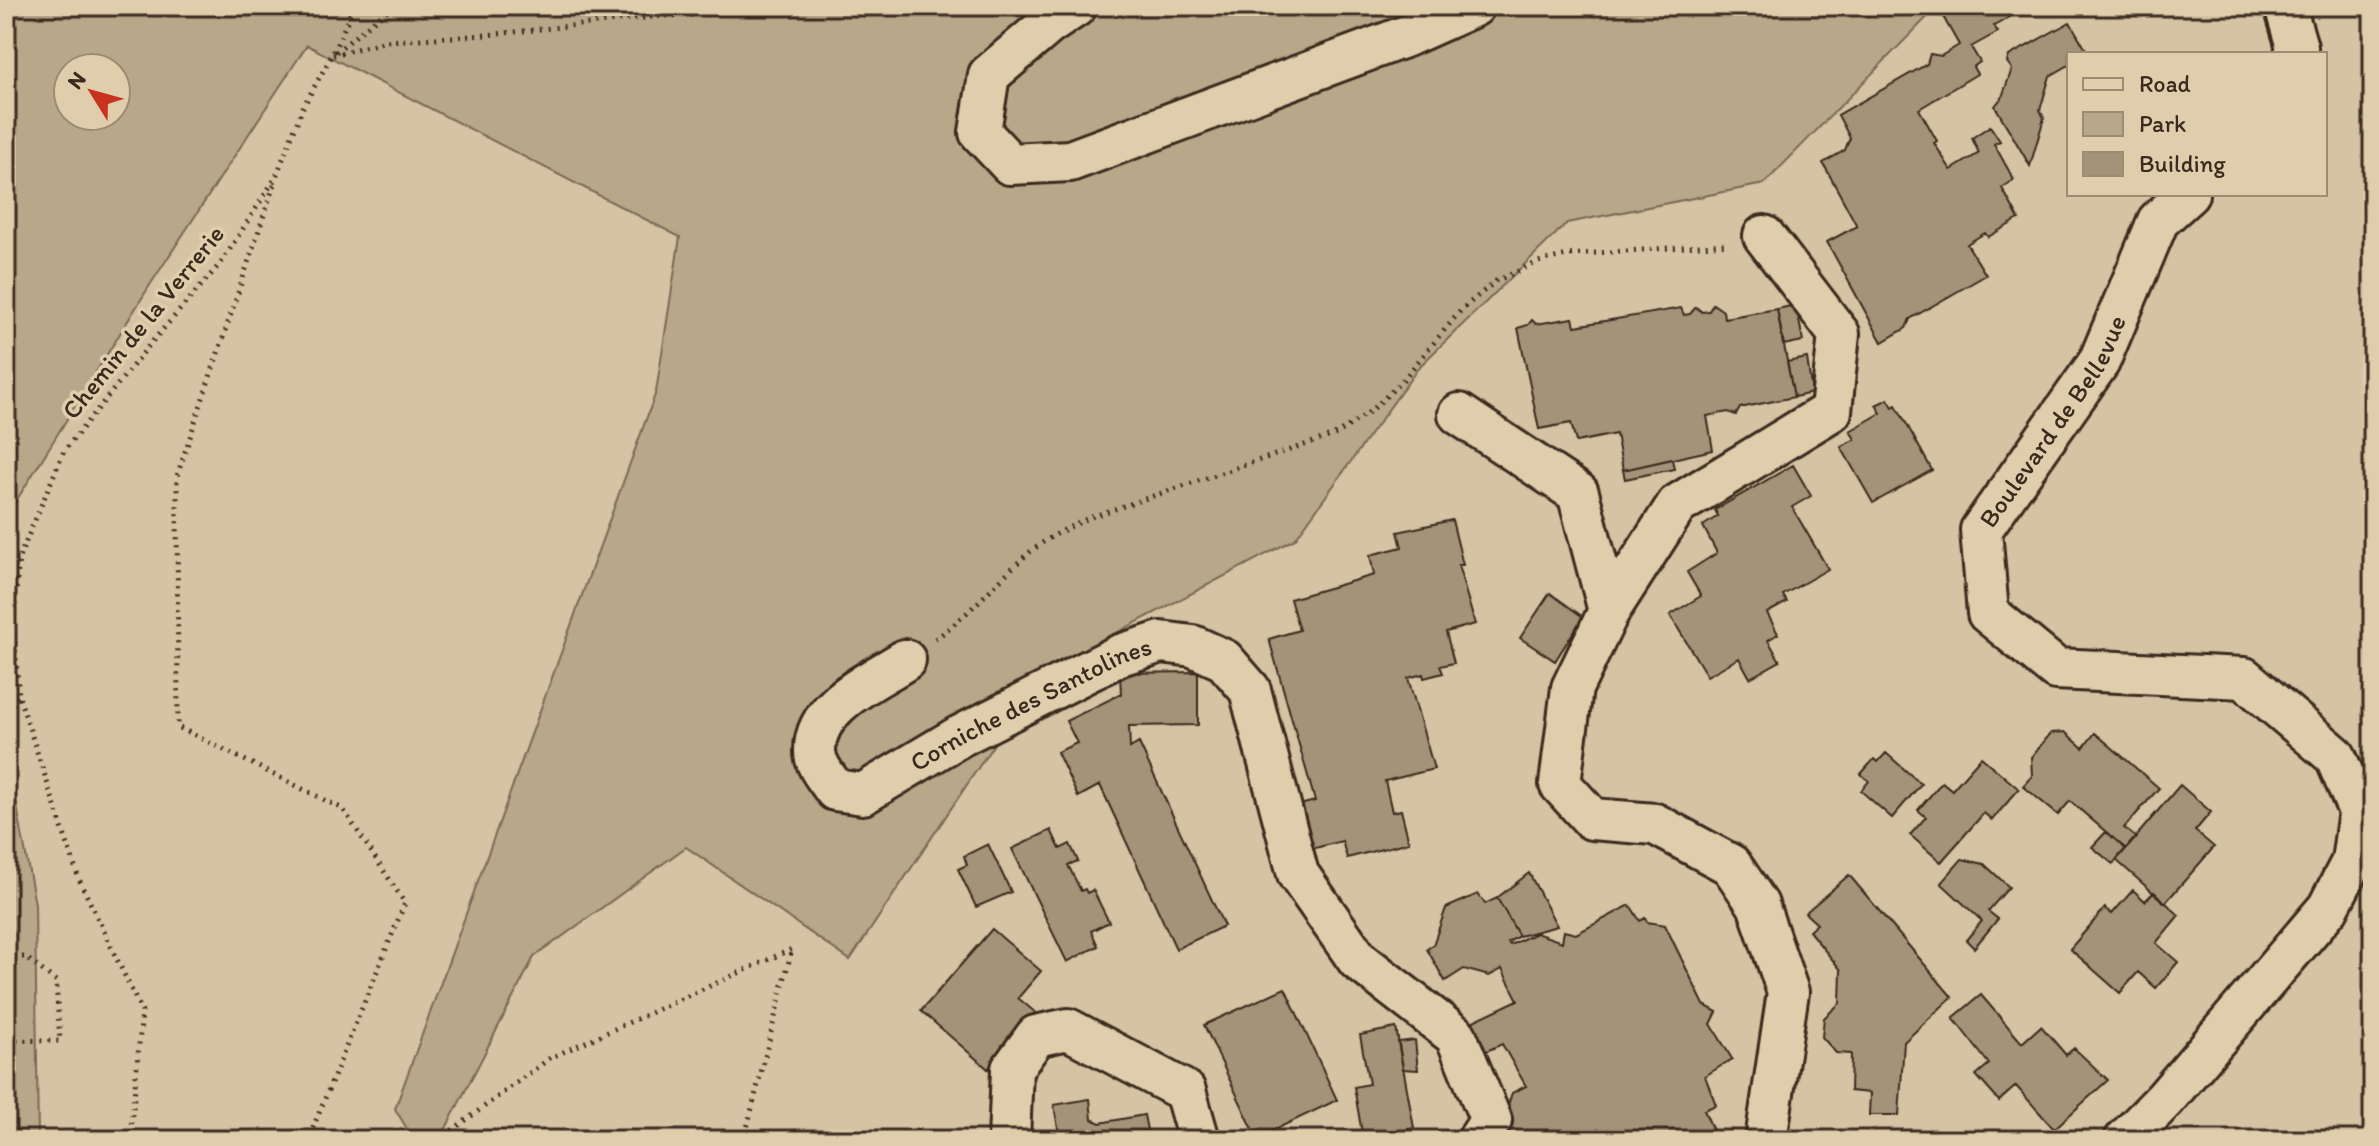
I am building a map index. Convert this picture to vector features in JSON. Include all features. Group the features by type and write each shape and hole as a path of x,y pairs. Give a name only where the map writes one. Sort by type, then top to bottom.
{"street":[{"path":"1076,6 1049,24 989,75 980,132 1010,164 1070,161 1409,35 1474,6"},
{"path":"2285,6 2297,47 2296,52"},
{"name":"Boulevard de Bellevue","path":"2125,1140 2165,1099 2328,908 2352,862 2359,811 2335,756 2244,678 2056,669 1988,613 1981,530 2099,362 2158,221 2186,196"},
{"path":"1764,236 1839,334 1831,411 1677,505 1609,611 1572,688 1560,784 1592,819 1655,824 1731,865 1758,905 1788,992 1766,1140"},
{"path":"1459,414 1578,493 1609,611"},
{"name":"Corniche des Santolines","path":"905,660 844,699 824,718 815,750 819,768 835,790 863,794 960,736 1120,655 1161,642 1193,646 1224,660 1250,690 1298,874 1358,960 1456,1036 1491,1120 1478,1140"},
{"path":"1009,1140 1012,1069 1036,1036 1068,1029 1185,1091 1199,1140"}],"path":[{"name":"Chemin de la Verrerie","path":"130,1140 142,1012 79,879 19,697 13,623 19,558 64,451 151,343 221,263 276,177 303,107 332,55 354,6"},
{"path":"332,55 392,6"},
{"path":"332,55 387,41 486,35 662,16 798,11 805,6"},
{"path":"276,177 177,476 178,727 343,809 405,903 308,1140"},
{"path":"905,660 952,628 1024,557 1062,530 1091,517 1337,434 1372,410 1402,381 1462,309 1496,281 1538,262 1567,255 1735,243 1764,236"},
{"path":"6,710 19,697"},
{"path":"439,1140 550,1058 792,949 744,1140"},
{"path":"6,957 25,957 56,981 60,1041 6,1040"}],"green space":[{"path":"6,6 1938,6 1764,184 1567,223 1419,367 1295,539 1042,672 850,960 686,847 534,957 440,1140 414,1140 395,1109 656,392 680,237 307,45 150,285 13,506 6,541"},
{"path":"6,747 35,904 38,1140 6,1140"}],"building":[{"path":"1952,6 2029,6 1994,26 1998,32 1971,47 1980,62 1973,67 1977,74 1919,109 1937,141 1934,143 1951,170 1979,153 1972,138 1990,126 2000,141 1994,144 2014,180 2002,188 2019,219 1988,237 1985,233 1967,244 1986,275 1910,319 1906,328 1882,342 1827,242 1857,226 1823,163 1845,150 1850,138 1838,115 1927,64 1930,54 1941,56 1959,45 1941,13"},
{"path":"2070,22 2087,52 2067,52 2067,66 2050,76 2040,110 2044,118 2030,166 1995,106 2002,97 2012,69 2007,62 2009,56"},
{"path":"1713,304 1723,311 1724,318 1777,309 1794,397 1740,408 1736,415 1728,412 1707,416 1713,450 1623,470 1616,434 1576,442 1571,423 1539,429 1518,328 1532,320 1536,324 1573,318 1575,326 1681,308 1684,315 1690,314 1696,307 1702,312 1709,311"},
{"path":"1796,305 1803,341 1783,345 1777,309"},
{"path":"1807,358 1812,393 1794,397 1787,362"},
{"path":"1888,399 1893,407 1896,405 1932,470 1873,503 1841,447 1855,439 1850,431 1881,413 1876,405"},
{"path":"1672,459 1674,469 1625,479 1623,470"},
{"path":"1793,465 1811,496 1792,507 1828,569 1783,595 1787,602 1767,613 1778,634 1768,640 1780,661 1750,678 1739,658 1707,676 1670,615 1701,596 1687,572 1717,553 1703,526 1718,516 1715,510"},
{"path":"1452,520 1463,565 1458,565 1475,624 1446,632 1454,663 1440,666 1443,673 1408,678 1434,769 1385,781 1392,812 1401,810 1409,842 1347,858 1342,841 1300,852 1288,808 1315,801 1269,639 1299,630 1290,599 1374,575 1370,555 1402,547 1398,532"},
{"path":"1550,593 1583,617 1555,661 1520,638"},
{"path":"1198,672 1198,725 1129,726 1130,748 1139,743 1224,926 1176,949 1100,785 1078,797 1057,752 1077,743 1066,721 1121,694 1120,673"},
{"path":"2065,732 2083,748 2095,733 2159,788 2124,828 2136,838 2126,849 2070,801 2058,815 2023,786 2032,776 2031,757 2051,733"},
{"path":"1886,753 1921,784 1892,818 1861,791 1869,781 1861,774 1874,759 1878,762"},
{"path":"1981,757 2019,789 1992,820 1984,813 1941,862 1910,835 1926,817 1918,810 1942,782 1952,790"},
{"path":"2180,785 2211,812 2195,831 2214,847 2165,903 2116,860"},
{"path":"1051,830 1060,849 1070,844 1078,861 1068,865 1081,891 1085,889 1087,893 1093,890 1109,922 1091,931 1098,946 1067,962 1012,849"},
{"path":"2106,832 2126,849 2113,864 2092,847"},
{"path":"988,844 1011,892 976,907 958,869 967,865 964,856"},
{"path":"1962,859 1984,864 2009,887 1988,911 1998,919 1974,948 1966,940 1982,921 1941,883"},
{"path":"1529,873 1557,926 1519,936 1497,898"},
{"path":"1849,875 1952,997 1904,1042 1899,1115 1869,1115 1870,1093 1850,1091 1851,1054 1836,1053 1822,1037 1824,1018 1840,1003 1841,970 1809,931 1817,924 1805,913"},
{"path":"2133,890 2145,901 2154,892 2179,915 2156,943 2178,962 2156,988 2138,972 2120,993 2070,949 2105,908 2112,914"},
{"path":"1478,894 1485,904 1497,898 1519,936 1508,942 1510,945 1536,933 1562,942 1564,931 1576,934 1630,905 1640,921 1645,918 1647,922 1665,925 1704,1005 1717,1012 1711,1024 1732,1059 1705,1076 1716,1105 1704,1110 1717,1140 1491,1140 1499,1132 1512,1093 1526,1086 1502,1044 1480,1054 1467,1024 1518,1000 1502,969 1489,976 1464,969 1445,981 1427,949 1433,945 1446,908"},
{"path":"992,929 1041,971 1018,998 1036,1013 988,1069 921,1011"},
{"path":"1285,988 1337,1100 1257,1138 1204,1025"},
{"path":"1981,995 2022,1043 2041,1026 2066,1055 2074,1048 2108,1080 2054,1129 2016,1086 1999,1101 1976,1075 1989,1064 1953,1018"},
{"path":"1396,1028 1414,1128 1363,1139 1354,1087 1369,1084 1360,1035"},
{"path":"1415,1040 1418,1070 1403,1069 1398,1042"},
{"path":"1090,1099 1092,1119 1100,1123 1144,1115 1149,1140 1060,1140 1054,1105"}]}
